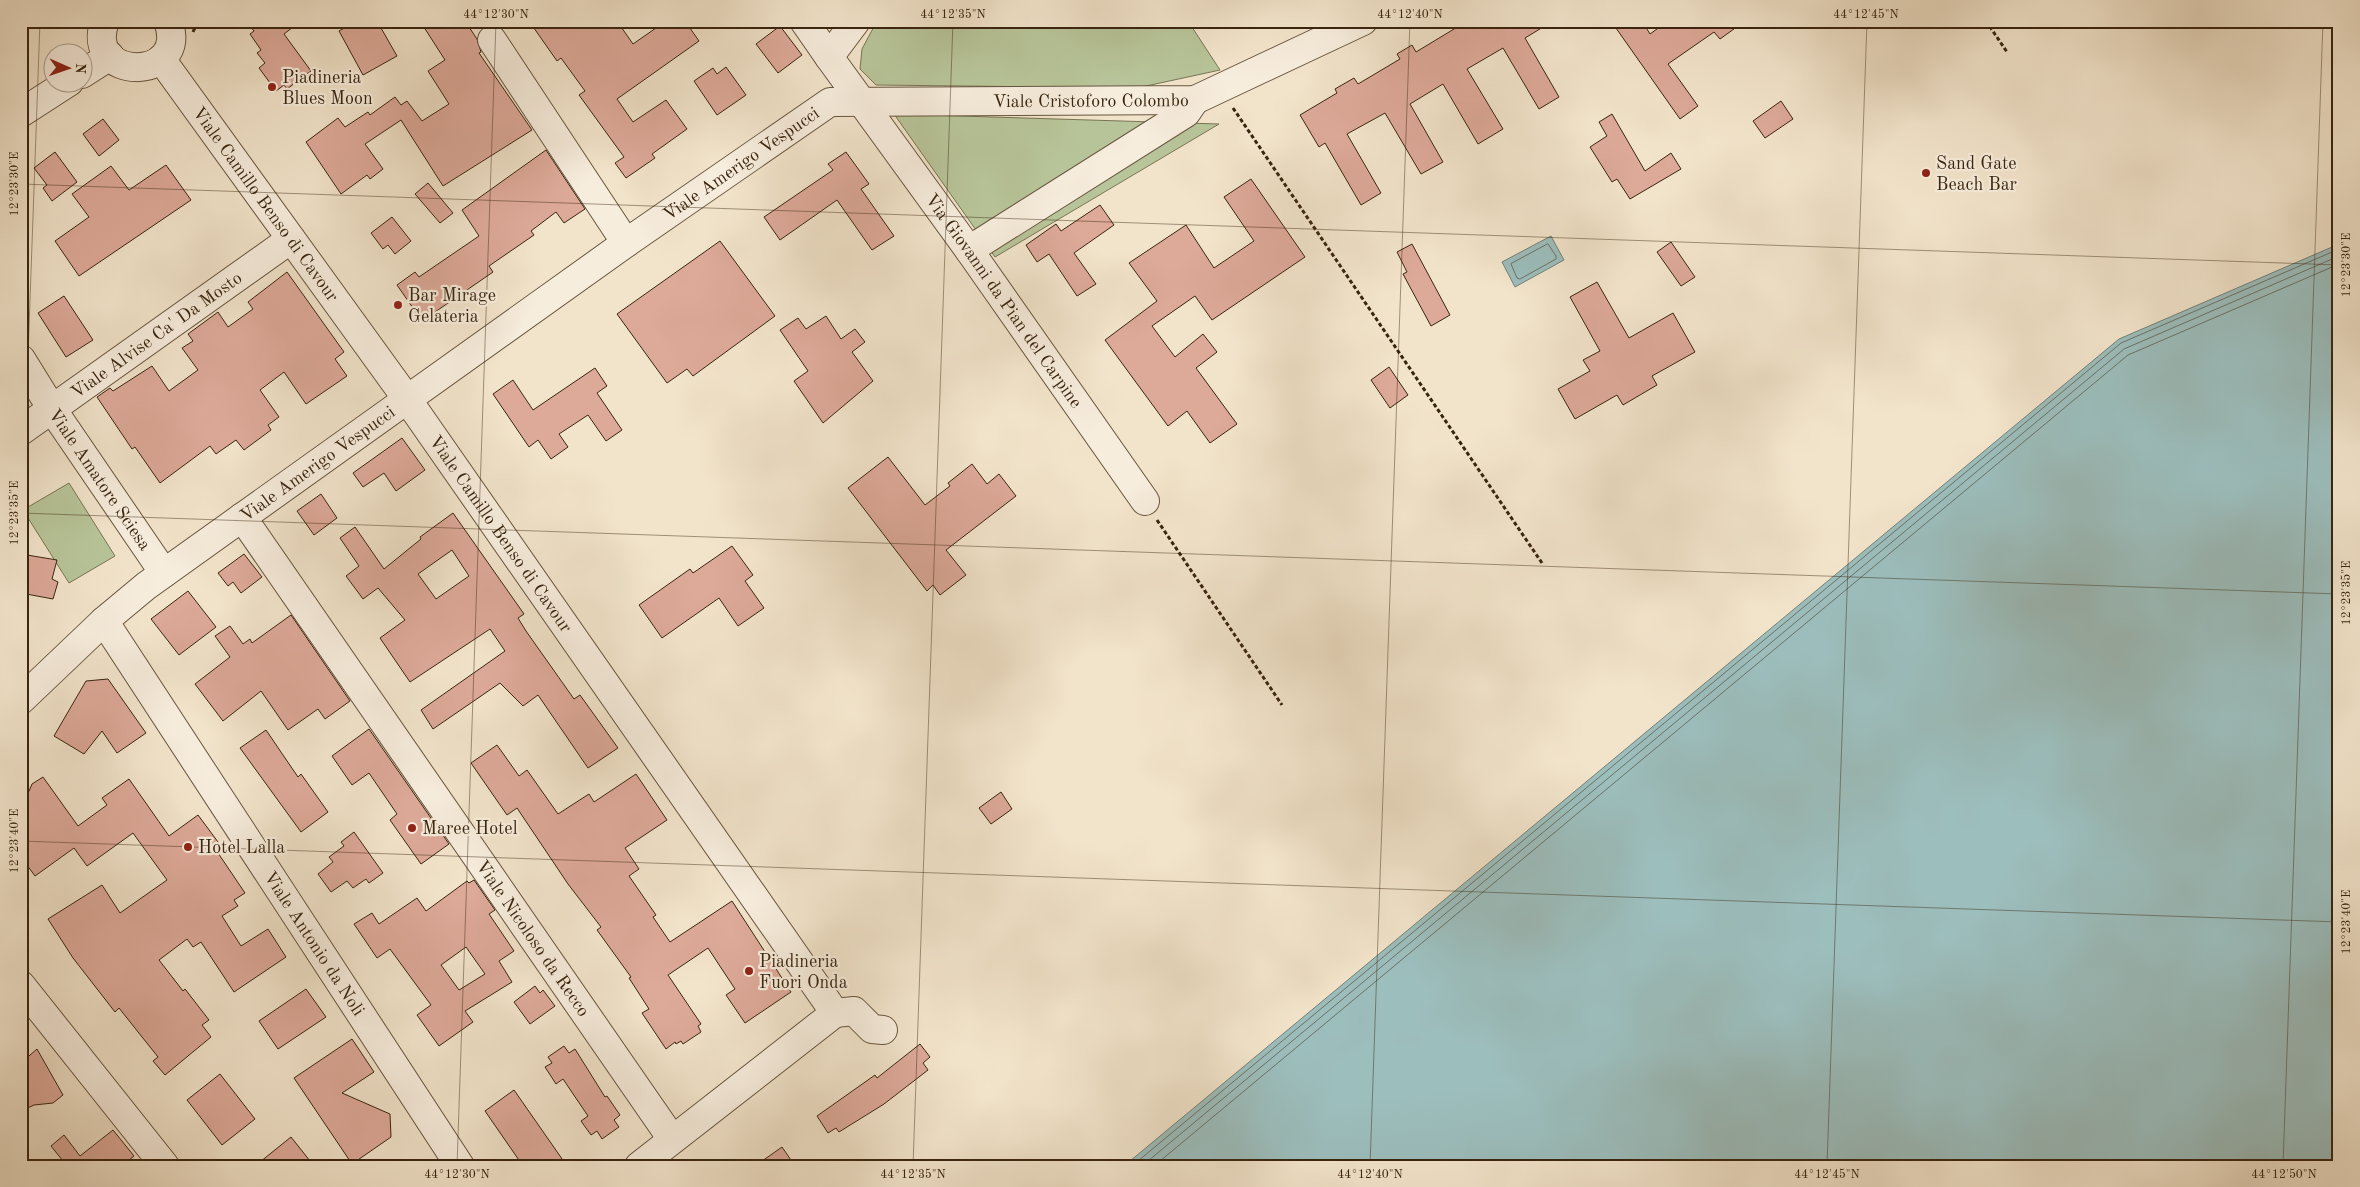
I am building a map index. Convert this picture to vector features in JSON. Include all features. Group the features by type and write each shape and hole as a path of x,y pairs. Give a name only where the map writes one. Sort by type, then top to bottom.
{"street":[{"path":"105,21 102,37 110,56 119,64 135,68 152,65 161,59 169,44 173,23"},
{"name":"Via Giovanni da Pian del Carpine","path":"804,21 969,250 1144,501"},
{"path":"829,57 856,21"},
{"name":"Viale Cristoforo Colombo","path":"860,101 1195,100 1363,21"},
{"path":"492,40 626,244"},
{"path":"92,68 110,56"},
{"name":"Viale Camillo Benso di Cavour","path":"161,59 407,399 835,1013"},
{"path":"21,113 54,92"},
{"path":"969,250 1186,113 1195,100"},
{"name":"Viale Amerigo Vespucci","path":"27,686 164,573 626,244 830,102 860,101"},
{"name":"Viale Alvise Ca' Da Mosto","path":"21,431 291,239"},
{"name":"Viale Amatore Sciesa","path":"21,359 52,409 164,573"},
{"name":"Viale Nicoloso da Recco","path":"242,517 672,1139"},
{"name":"Viale Antonio da Noli","path":"104,621 460,1166"},
{"path":"21,985 165,1166"},
{"path":"639,1166 835,1013 854,1011 872,1029 883,1030"}],"path":[{"path":"1986,21 2007,52"},
{"path":"1220,88 1542,563"},
{"path":"1144,501 1282,705"}],"green space":[{"path":"877,21 1188,21 1220,70 1137,88 876,85 860,69 862,49"},
{"path":"894,114 1219,124 995,257"},
{"path":"69,483 115,556 69,583 23,510"}],"water":[{"path":"1551,236 1564,260 1515,287 1502,262"},
{"path":"2339,244 2339,1166 1124,1166 2119,339"}],"building":[{"path":"259,21 301,21 284,34 311,71 287,89 284,85 276,91 259,68 265,63 257,53 261,50 250,34 254,31 251,27"},
{"path":"357,21 377,21 397,56 363,75 339,31"},
{"path":"420,21 465,21 477,39 481,52 479,53 532,130 443,186 401,120 365,144 383,169 370,179 367,175 341,194 306,142 338,118 345,127 368,112 370,115 395,97 401,105 407,101 422,121 449,104 428,71 445,60"},
{"path":"529,21 617,21 633,44 666,21 685,21 699,41 617,99 633,122 666,100 687,129 652,154 655,158 626,178 615,163 624,157 579,95 585,91 561,58 557,61"},
{"path":"1456,21 1553,21 1525,38 1559,97 1539,109 1503,48 1467,69 1503,129 1478,144 1443,84 1410,104 1443,162 1421,174 1385,113 1347,134 1381,193 1361,205 1325,143 1319,147 1300,115 1337,93 1335,89 1354,78 1358,84 1400,59 1397,54 1412,45 1416,52 1459,26"},
{"path":"1611,21 1642,21 1650,34 1668,21 1745,21 1720,39 1714,32 1668,64 1698,106 1680,119"},
{"path":"780,26 802,55 778,73 756,44"},
{"path":"726,67 746,95 717,115 694,81 713,68 717,74"},
{"path":"1781,101 1793,119 1765,138 1753,121"},
{"path":"1612,114 1645,171 1671,153 1681,169 1630,199 1617,179 1612,182 1590,147 1607,136 1599,122"},
{"path":"103,119 119,140 99,156 83,134"},
{"path":"546,150 585,209 564,223 556,212 531,231 534,235 489,266 493,272 422,321 397,285 415,272 419,277 479,236 462,210"},
{"path":"55,152 77,182 52,201 43,188 47,185 34,168"},
{"path":"846,152 869,184 861,189 894,236 872,250 837,200 780,240 764,217 833,170 828,164"},
{"path":"166,165 191,200 79,276 55,241 89,217 72,194 111,166 129,190"},
{"path":"1251,179 1305,257 1212,320 1195,296 1152,326 1175,357 1203,334 1217,352 1196,368 1237,424 1210,443 1187,411 1168,426 1105,340 1157,301 1129,263 1186,225 1214,268 1254,241 1224,197"},
{"path":"428,183 453,213 440,223 415,194"},
{"path":"1100,205 1114,225 1074,253 1096,284 1077,296 1049,254 1037,262 1026,245 1056,224 1061,231"},
{"path":"392,217 411,241 395,254 388,245 383,249 371,233"},
{"path":"720,241 775,316 693,376 687,369 667,383 617,314"},
{"path":"1671,242 1695,277 1681,286 1657,252"},
{"path":"1412,244 1450,315 1431,326 1403,274 1407,272 1397,252"},
{"path":"287,272 344,352 335,359 347,376 306,404 284,372 260,390 279,417 268,425 271,430 244,450 236,440 216,454 210,446 160,483 135,447 132,449 97,397 110,388 113,391 152,366 169,391 198,370 182,348 193,341 188,334 218,312 228,327 253,309 248,302"},
{"path":"1597,282 1629,338 1673,313 1695,352 1652,376 1657,385 1623,405 1617,395 1575,419 1558,389 1590,371 1583,360 1600,351 1570,297"},
{"path":"64,296 93,340 66,357 38,313"},
{"path":"826,316 841,339 855,329 865,342 852,352 873,381 823,423 794,381 808,371 780,330 798,318 806,329"},
{"path":"1389,367 1408,395 1390,408 1371,380"},
{"path":"595,368 607,386 597,393 622,430 606,441 588,415 559,434 568,447 551,459 538,440 529,447 493,394 513,380 533,410"},
{"path":"402,438 425,470 396,491 384,473 363,487 353,473"},
{"path":"888,457 925,505 950,486 948,483 972,464 987,484 999,474 1016,496 946,550 966,575 940,595 933,585 927,591 848,488"},
{"path":"321,494 337,518 314,535 297,511"},
{"path":"453,513 524,614 518,618 526,631 574,699 580,695 618,748 588,768 538,695 523,706 500,683 433,729 421,710 505,651 490,629 410,682 380,638 405,620 378,588 363,599 346,576 359,566 340,538 355,527 384,569 421,539 420,537","holes":["452,550 469,576 436,599 418,574"]},
{"path":"732,546 753,575 745,581 764,608 738,626 719,598 662,638 639,605 690,569 693,573"},
{"path":"21,554 57,560 52,579 58,582 53,599 21,593"},
{"path":"244,554 262,577 241,593 233,582 228,586 218,573"},
{"path":"188,591 216,627 179,655 151,619"},
{"path":"291,615 350,701 325,719 318,709 288,730 261,691 223,721 195,684 230,657 215,636 230,626 243,644 250,639 252,643"},
{"path":"108,679 146,733 117,753 102,731 84,754 54,736 86,681"},
{"path":"369,729 449,844 421,864 390,820 397,814 369,773 352,785 332,756"},
{"path":"266,730 298,777 301,774 328,812 301,832 240,748"},
{"path":"497,745 519,776 527,770 558,814 589,794 594,802 636,774 667,820 625,848 639,869 629,876 656,915 653,917 670,942 732,901 791,992 745,1023 726,995 735,989 708,948 668,975 701,1024 698,1026 701,1032 683,1044 681,1041 676,1044 675,1042 666,1049 642,1013 649,1009 629,978 631,977 597,930 601,927 568,884 517,808 507,815 471,763"},
{"path":"43,777 78,826 107,805 102,798 129,779 169,836 198,815 221,846 216,850 245,893 234,900 238,906 222,916 241,946 268,929 286,957 234,992 201,942 193,947 187,939 159,960 209,1020 202,1025 211,1037 165,1075 153,1061 158,1057 119,1008 115,1012 73,958 48,919 102,885 120,913 167,880 133,833 87,866 74,848 35,876 21,857 21,810 32,784"},
{"path":"1001,792 1012,809 991,824 979,808"},
{"path":"354,832 383,873 369,883 366,879 353,888 347,881 331,892 318,874 333,862 329,857 344,846 341,842"},
{"path":"474,880 495,910 489,914 514,951 499,961 512,982 465,1011 473,1022 439,1046 417,1015 431,1005 390,949 377,958 354,924 372,913 379,924 417,898 426,911 467,881 469,883","holes":["466,947 485,974 459,990 441,965"]},
{"path":"535,986 540,993 543,990 555,1006 530,1024 514,1002"},
{"path":"306,989 326,1017 278,1049 259,1021"},
{"path":"352,1039 374,1072 342,1093 390,1114 391,1137 352,1164 294,1078"},
{"path":"920,1044 930,1057 923,1063 928,1070 884,1104 839,1132 836,1128 828,1133 817,1116 875,1075 877,1078"},
{"path":"564,1046 569,1053 575,1049 605,1097 607,1096 620,1115 614,1120 619,1127 602,1139 597,1131 591,1135 581,1121 588,1116 563,1079 556,1084 545,1067 552,1063 548,1057"},
{"path":"37,1049 63,1095 53,1103 34,1105 21,1111 21,1063"},
{"path":"220,1074 255,1119 222,1145 187,1100"},
{"path":"514,1090 567,1166 523,1166 485,1111"},
{"path":"113,1130 134,1156 122,1166 67,1166 51,1146 64,1135 80,1156"},
{"path":"291,1137 314,1166 255,1166"},
{"path":"782,1147 795,1166 755,1166"}],"place":[{"name":"Piadineria Blues Moon","path":"272,87"},
{"name":"Sand Gate Beach Bar","path":"1926,173"},
{"name":"Bar Mirage Gelateria","path":"398,305"},
{"name":"Maree Hotel","path":"412,828"},
{"name":"Hotel Lalla","path":"188,847"},
{"name":"Piadineria Fuori Onda","path":"749,971"}]}
